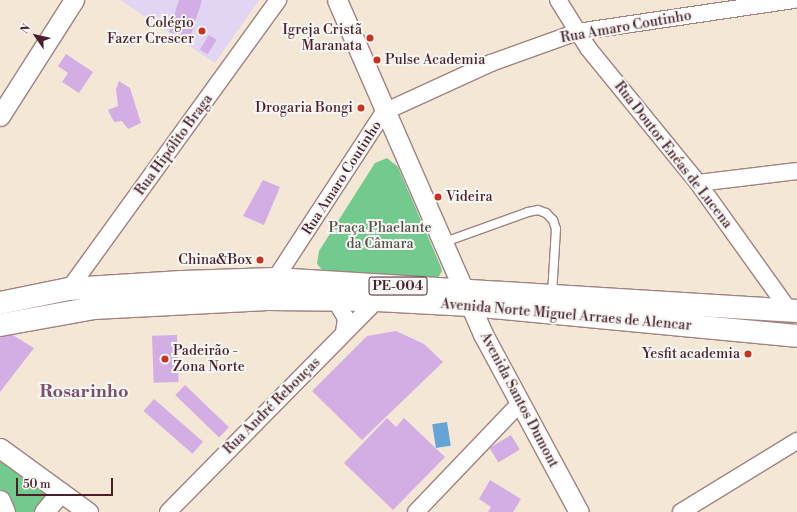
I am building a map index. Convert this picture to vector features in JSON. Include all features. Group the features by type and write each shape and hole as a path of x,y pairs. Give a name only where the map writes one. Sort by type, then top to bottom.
{"main road":[{"name":"Avenida Norte Miguel Arraes de Alencar","path":"0,303 69,290 182,282 276,280 467,297 797,336"},
{"name":"Avenida Norte Miguel Arraes de Alencar","path":"0,325 94,308 268,300 377,300 552,295 793,310"}],"street":[{"path":"0,116 74,0"},
{"name":"Rua Hipólito Braga","path":"69,290 278,0"},
{"name":"Avenida Santos Dumont","path":"337,0 384,112 467,297 520,403 579,512"},
{"name":"Rua Doutor Enéas de Lucena","path":"558,0 577,32 698,183 793,310"},
{"name":"Rua Amaro Coutinho","path":"276,280 384,112 491,63 577,32 793,0"},
{"path":"698,183 797,171"},
{"path":"335,300 346,318 344,333"},
{"name":"Rua André Rebouças","path":"168,512 377,300"},
{"path":"416,512 520,403"},
{"path":"681,512 797,441"},
{"path":"0,448 88,512"},
{"path":"44,512 61,492"},
{"path":"0,500 5,512"}],"lane":[{"path":"442,242 528,212 538,210 546,213 556,229 552,295"}],"shaded area":[{"name":"Colégio Fazer Crescer","path":"120,0 259,0 215,63"}],"green space":[{"name":"Praça Phaelante da Câmara","path":"387,158 398,167 441,267 442,271 437,280 324,272 317,264 319,251 375,163"},
{"path":"0,459 47,496 40,512 10,512 0,489"}],"water":[{"path":"447,422 451,446 436,448 432,424"}],"building":[{"path":"179,0 202,0 190,38 169,32"},
{"path":"209,35 217,40 208,54 200,49"},
{"path":"66,54 93,72 79,93 62,82 68,73 58,66"},
{"path":"119,81 130,88 141,123 128,129 122,121 114,122 108,110 118,106 116,89"},
{"path":"263,180 280,187 264,225 243,216"},
{"path":"396,331 424,344 443,362 362,440 312,391 367,336"},
{"path":"8,332 34,348 0,392 0,334"},
{"name":"Padeirão - Zona Norte","path":"177,335 179,382 154,383 152,336"},
{"path":"185,385 229,427 219,437 175,395"},
{"path":"154,399 203,442 193,454 144,411"},
{"path":"387,418 396,427 404,418 445,457 393,510 344,463"},
{"path":"511,435 520,450 498,462 490,448"},
{"path":"490,480 521,499 513,512 488,512 491,507 479,499"}],"place":[{"name":"Colégio Fazer Crescer","path":"202,31"},
{"name":"Igreja Cristã Maranata","path":"370,38"},
{"name":"Pulse Academia","path":"377,60"},
{"name":"Drogaria Bongi","path":"361,108"},
{"name":"Videira","path":"438,197"},
{"name":"China&Box","path":"260,260"},
{"name":"Yesfit academia","path":"748,354"},
{"name":"Padeirão - Zona Norte","path":"165,359"}],"district":[{"name":"Rosarinho","path":"84,392"}]}
